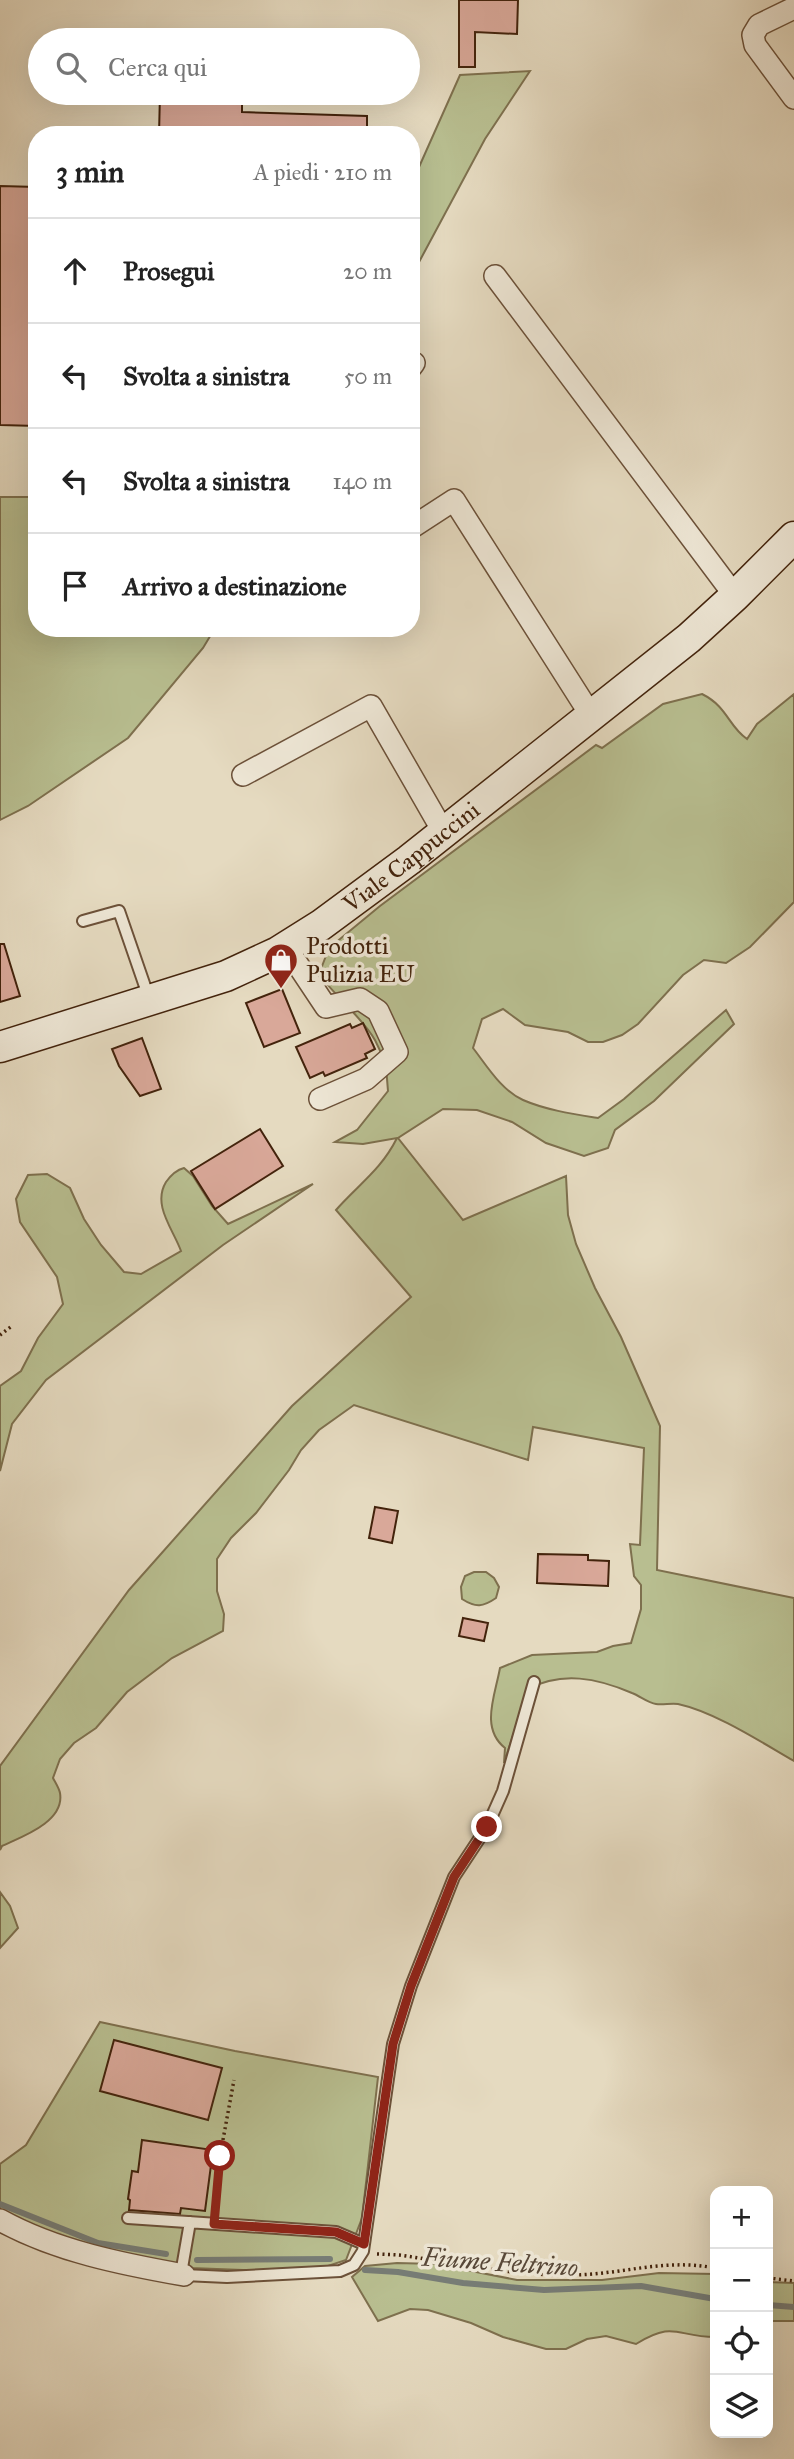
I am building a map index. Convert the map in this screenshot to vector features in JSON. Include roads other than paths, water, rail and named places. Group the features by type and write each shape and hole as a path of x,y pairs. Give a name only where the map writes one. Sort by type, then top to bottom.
{"street":[{"path":"794,8 759,25 753,35 755,45 794,98"},
{"path":"495,276 736,596"},
{"path":"420,522 454,500 592,717"},
{"name":"Viale Cappuccini","path":"0,1047 226,976 286,947 321,925 444,833 689,638 736,596 794,537"},
{"path":"243,775 371,706 444,833"},
{"path":"286,947 326,1007 359,999 378,1011 397,1052 366,1079 320,1099"},
{"path":"0,2220 16,2229 111,2262 184,2275"}],"lane":[{"path":"83,920 119,911 150,1000"},
{"path":"190,2222 182,2268 184,2275 227,2277 340,2271 354,2265 363,2249 397,2032 411,1986 454,1877 487,1827 503,1791 534,1682"},
{"path":"128,2218 336,2232 363,2249"}],"waterway":[{"name":"Fiume Feltrino","path":"0,2204 98,2243 166,2254"},
{"name":"Fiume Feltrino","path":"197,2260 330,2259"},
{"name":"Fiume Feltrino","path":"365,2270 544,2290 641,2286 710,2298"},
{"name":"Fiume Feltrino","path":"773,2305 794,2307"}],"place":[{"name":"Prodotti Pulizia EU","path":"281,990"}]}
